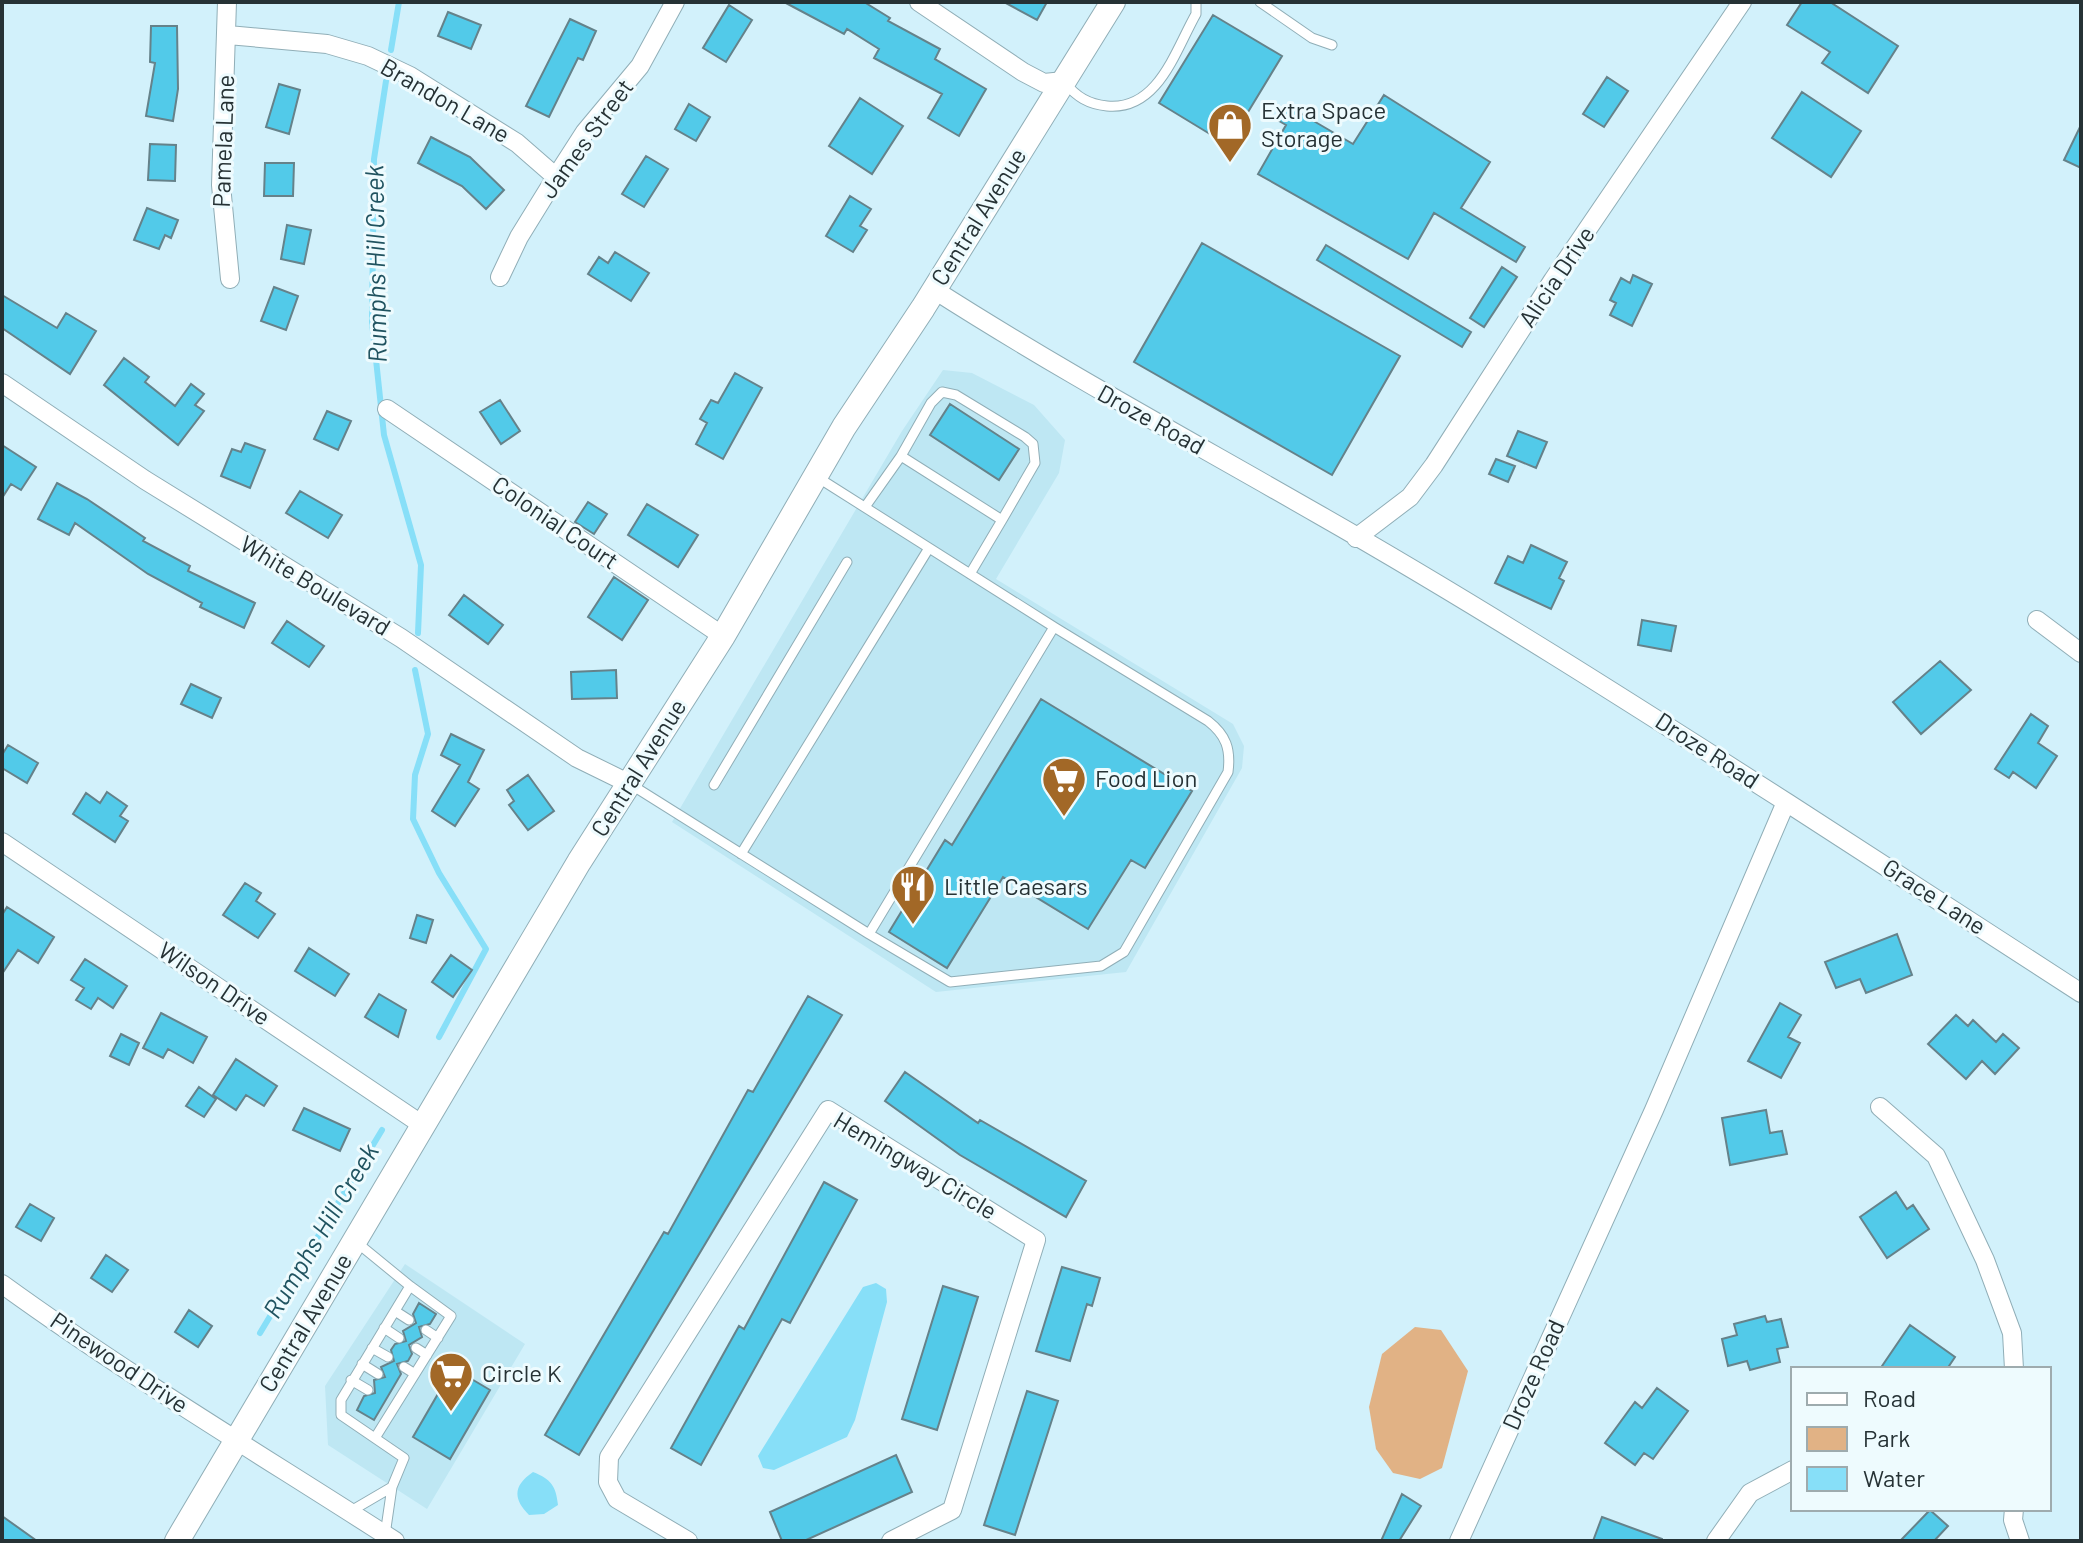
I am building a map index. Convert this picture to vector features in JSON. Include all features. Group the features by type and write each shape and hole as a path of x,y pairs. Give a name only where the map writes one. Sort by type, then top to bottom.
{"street":[{"name":"Pamela Lane","path":"227,2 221,185 230,279"},
{"name":"James Street","path":"500,277 519,237 556,177 595,120 640,66 675,2"},
{"path":"919,2 1023,72 1044,83 1064,81"},
{"name":"Central Avenue","path":"177,1541 579,862 723,636 815,475 1113,2"},
{"name":"Alicia Drive","path":"1356,538 1410,497 1429,472 1553,280 1742,2"},
{"name":"Brandon Lane","path":"228,35 327,44 368,56 410,76 517,143 556,177"},
{"name":"Droze Road","path":"933,289 1030,351 1565,660 1786,802 1654,1110 1459,1541"},
{"name":"White Boulevard","path":"2,383 145,480 401,638 577,758 630,784"},
{"name":"Colonial Court","path":"387,409 723,636"},
{"path":"2037,620 2081,653"},
{"name":"Grace Lane","path":"1786,802 2081,993"},
{"name":"Wilson Drive","path":"2,842 424,1126"},
{"path":"1880,1107 1936,1156 1985,1260 2012,1333 2014,1367"},
{"name":"Hemingway Circle","path":"688,1541 617,1499 608,1482 609,1457 828,1110 1036,1240 952,1510 891,1541"},
{"name":"Pinewood Drive","path":"2,1284 176,1405 239,1440 390,1538"},
{"path":"1716,1541 1750,1493 1791,1471"},
{"path":"2014,1511 2013,1520 2020,1541"}],"lane":[{"path":"1064,81 1076,96 1093,105 1116,107 1140,102 1155,87 1196,14 1196,2"},
{"path":"1260,2 1312,38 1332,45"},
{"path":"865,507 901,456 931,403 942,392 956,395 1025,437 1033,444 1035,463 970,574"},
{"path":"901,456 1002,520"},
{"path":"630,784 950,982 1101,966 1124,952 1228,772 1229,751 1219,730 815,475"},
{"path":"741,854 929,548"},
{"path":"714,785 847,562"},
{"path":"869,934 1054,627"},
{"path":"355,1241 451,1316 375,1438"},
{"path":"390,1538 392,1487 404,1458 341,1415 341,1400 410,1286"},
{"path":"395,1311 409,1320"},
{"path":"384,1328 399,1338"},
{"path":"426,1330 438,1338"},
{"path":"372,1348 388,1357"},
{"path":"416,1348 427,1355"},
{"path":"362,1364 378,1374"},
{"path":"404,1367 415,1374"},
{"path":"351,1380 368,1390"},
{"path":"395,1384 405,1389"},
{"path":"385,1401 394,1407"},
{"path":"351,1511 392,1487"}],"shaded area":[{"path":"943,370 972,373 1034,405 1065,440 1059,473 996,579 1233,724 1244,746 1242,768 1126,972 936,992 672,822 902,431"},
{"path":"405,1264 525,1344 427,1509 328,1445 325,1386"}],"green space":[{"path":"1415,1327 1441,1330 1468,1371 1442,1468 1420,1479 1393,1473 1376,1449 1369,1407 1382,1354"}],"water":[{"path":"876,1283 886,1289 887,1302 855,1420 847,1437 774,1470 763,1468 758,1456 863,1287"},
{"path":"533,1472 552,1484 556,1493 558,1505 544,1514 529,1515 518,1497 522,1482"}],"building":[{"path":"784,2 864,2 890,18 888,21 940,49 935,59 986,89 959,136 928,118 942,94 874,58 879,49 847,29 844,34"},
{"path":"1004,2 1047,2 1037,20"},
{"path":"1802,2 1830,2 1898,46 1868,93 1822,63 1830,52 1787,25"},
{"path":"729,5 752,20 726,62 703,48"},
{"path":"448,12 481,25 471,49 438,36"},
{"path":"1213,15 1282,56 1228,145 1159,103"},
{"path":"570,19 596,31 583,60 578,58 549,117 526,106"},
{"path":"151,26 177,26 178,89 173,121 146,116 155,63 150,62"},
{"path":"1607,77 1628,91 1604,127 1583,114"},
{"path":"279,84 300,90 289,134 266,127"},
{"path":"1802,92 1861,131 1831,177 1772,138"},
{"path":"1384,95 1490,162 1461,208 1525,247 1516,262 1434,213 1408,259 1258,174 1286,125 1279,121 1288,106 1353,144"},
{"path":"860,98 903,126 872,174 829,146"},
{"path":"689,104 710,117 696,141 675,129"},
{"path":"2081,125 2081,168 2064,160"},
{"path":"431,137 470,157 504,190 486,209 462,186 418,163"},
{"path":"150,144 176,145 175,181 148,180"},
{"path":"646,156 668,169 644,207 622,194"},
{"path":"265,163 294,163 293,196 264,196"},
{"path":"850,196 871,209 860,226 867,230 853,252 826,236"},
{"path":"147,208 178,220 171,238 165,235 159,249 134,240"},
{"path":"287,225 311,230 304,264 281,259"},
{"path":"1202,243 1400,356 1332,475 1134,362"},
{"path":"1326,245 1471,332 1462,347 1317,260"},
{"path":"615,252 649,273 631,301 588,274 599,257 608,263"},
{"path":"1502,267 1517,277 1484,327 1470,318"},
{"path":"1633,275 1652,284 1632,326 1610,315 1616,303 1610,300 1621,278 1630,283"},
{"path":"274,287 298,296 286,330 261,321"},
{"path":"2,295 57,328 66,313 96,331 70,374 2,328"},
{"path":"124,358 149,377 145,382 175,406 191,384 204,394 195,405 204,411 178,445 104,385"},
{"path":"735,373 762,388 723,459 696,444 707,423 700,419 711,400 718,403"},
{"path":"500,400 520,431 501,444 480,412"},
{"path":"950,404 1019,449 999,480 930,435"},
{"path":"327,411 351,421 338,450 314,439"},
{"path":"1518,431 1547,442 1536,468 1507,456"},
{"path":"245,443 265,450 250,488 221,476 232,449 241,452"},
{"path":"2,445 36,467 21,490 11,484 2,498"},
{"path":"1496,459 1515,466 1508,482 1489,474"},
{"path":"57,483 145,538 143,541 190,566 188,571 255,603 244,628 200,607 202,603 148,574 75,523 69,535 38,519"},
{"path":"300,491 342,515 328,538 286,513"},
{"path":"588,502 607,514 594,534 575,522"},
{"path":"647,504 698,535 678,567 628,535"},
{"path":"1531,545 1567,562 1559,578 1564,581 1551,609 1495,583 1508,556 1523,563"},
{"path":"614,577 648,600 622,640 588,617"},
{"path":"464,595 503,625 488,644 449,615"},
{"path":"1642,620 1676,626 1671,651 1638,645"},
{"path":"287,621 324,646 309,667 272,643"},
{"path":"1940,661 1971,690 1921,734 1893,702"},
{"path":"616,670 617,698 572,699 571,672"},
{"path":"191,684 221,698 212,718 181,704"},
{"path":"1041,699 1192,791 1145,868 1131,860 1088,929 1003,877 947,968 889,932 945,840 952,845"},
{"path":"2031,714 2048,726 2038,743 2057,756 2036,788 2013,772 2009,778 1995,769"},
{"path":"451,734 484,750 468,782 479,789 455,826 432,811 460,765 441,755"},
{"path":"8,745 38,763 27,783 2,768 2,755"},
{"path":"528,775 554,811 528,830 509,805 514,801 507,790"},
{"path":"107,792 127,806 120,816 128,821 115,842 73,814 86,793 100,803"},
{"path":"245,883 261,893 256,901 275,914 258,938 223,915"},
{"path":"7,907 54,937 38,963 18,950 2,974 2,915"},
{"path":"417,915 433,920 426,943 410,938"},
{"path":"1897,934 1912,975 1866,993 1860,979 1836,988 1825,962"},
{"path":"309,948 349,974 335,996 295,971"},
{"path":"451,955 472,970 453,997 432,982"},
{"path":"85,959 127,986 113,1008 98,998 91,1009 76,1000 84,988 71,980"},
{"path":"379,994 406,1010 398,1037 365,1017"},
{"path":"808,996 842,1015 579,1455 545,1435 664,1232 668,1234 748,1090 753,1092"},
{"path":"1780,1003 1801,1015 1788,1037 1800,1043 1781,1078 1748,1061"},
{"path":"161,1013 207,1037 193,1063 168,1049 163,1058 143,1048"},
{"path":"1956,1015 1968,1026 1973,1020 1996,1042 2003,1034 2019,1048 1995,1074 1982,1061 1966,1079 1928,1044"},
{"path":"121,1034 139,1043 129,1065 110,1056"},
{"path":"236,1059 277,1086 264,1106 246,1095 236,1110 213,1095"},
{"path":"905,1072 978,1123 980,1120 1086,1181 1066,1217 960,1155 885,1101"},
{"path":"199,1087 216,1099 204,1117 186,1106"},
{"path":"304,1108 350,1129 340,1151 293,1130"},
{"path":"1766,1110 1770,1133 1782,1131 1787,1154 1730,1165 1722,1118"},
{"path":"824,1182 857,1200 790,1323 782,1319 701,1465 671,1448 739,1326 744,1329"},
{"path":"1896,1192 1907,1209 1913,1205 1929,1229 1887,1258 1860,1217"},
{"path":"30,1204 54,1218 41,1241 16,1227"},
{"path":"106,1255 128,1270 112,1292 91,1278"},
{"path":"1062,1267 1100,1278 1092,1306 1087,1304 1070,1361 1036,1351"},
{"path":"943,1286 978,1297 937,1430 902,1419"},
{"name":"Circle K","path":"419,1303 436,1314 430,1324 419,1327 422,1337 409,1345 412,1354 408,1361 397,1364 401,1374 374,1420 357,1410 364,1396 375,1393 374,1380 385,1377 381,1367 394,1361 391,1350 395,1344 406,1341 403,1331 416,1323 413,1314"},
{"path":"189,1310 212,1326 198,1347 175,1332"},
{"path":"1765,1316 1767,1322 1781,1319 1788,1347 1777,1349 1780,1362 1750,1370 1747,1361 1728,1366 1722,1339 1737,1335 1734,1324"},
{"path":"1910,1325 1955,1357 1948,1367 1881,1367"},
{"name":"Circle K","path":"453,1368 490,1390 450,1459 413,1437"},
{"path":"1657,1388 1688,1411 1653,1459 1644,1453 1635,1465 1605,1443 1635,1402 1642,1408"},
{"path":"1027,1391 1058,1401 1015,1535 984,1525"},
{"path":"896,1455 912,1492 804,1541 782,1541 770,1512"},
{"path":"1402,1494 1421,1506 1399,1541 1381,1541"},
{"path":"1929,1511 1948,1526 1934,1541 1900,1541"},
{"path":"2,1516 37,1541 2,1541"},
{"path":"1602,1517 1662,1539 1662,1541 1593,1541"}],"waterway":[{"name":"Rumphs Hill Creek","path":"391,50 399,2"},
{"name":"Rumphs Hill Creek","path":"386,81 374,159 372,322 384,435 421,565 418,633"},
{"name":"Rumphs Hill Creek","path":"415,670 428,734 415,775 413,819 439,873 486,949 439,1037"},
{"name":"Rumphs Hill Creek","path":"260,1333 382,1130"}],"place":[{"name":"Extra Space Storage","path":"1230,164"},
{"name":"Food Lion","path":"1064,818"},
{"name":"Little Caesars","path":"913,926"},
{"name":"Circle K","path":"451,1413"}]}
